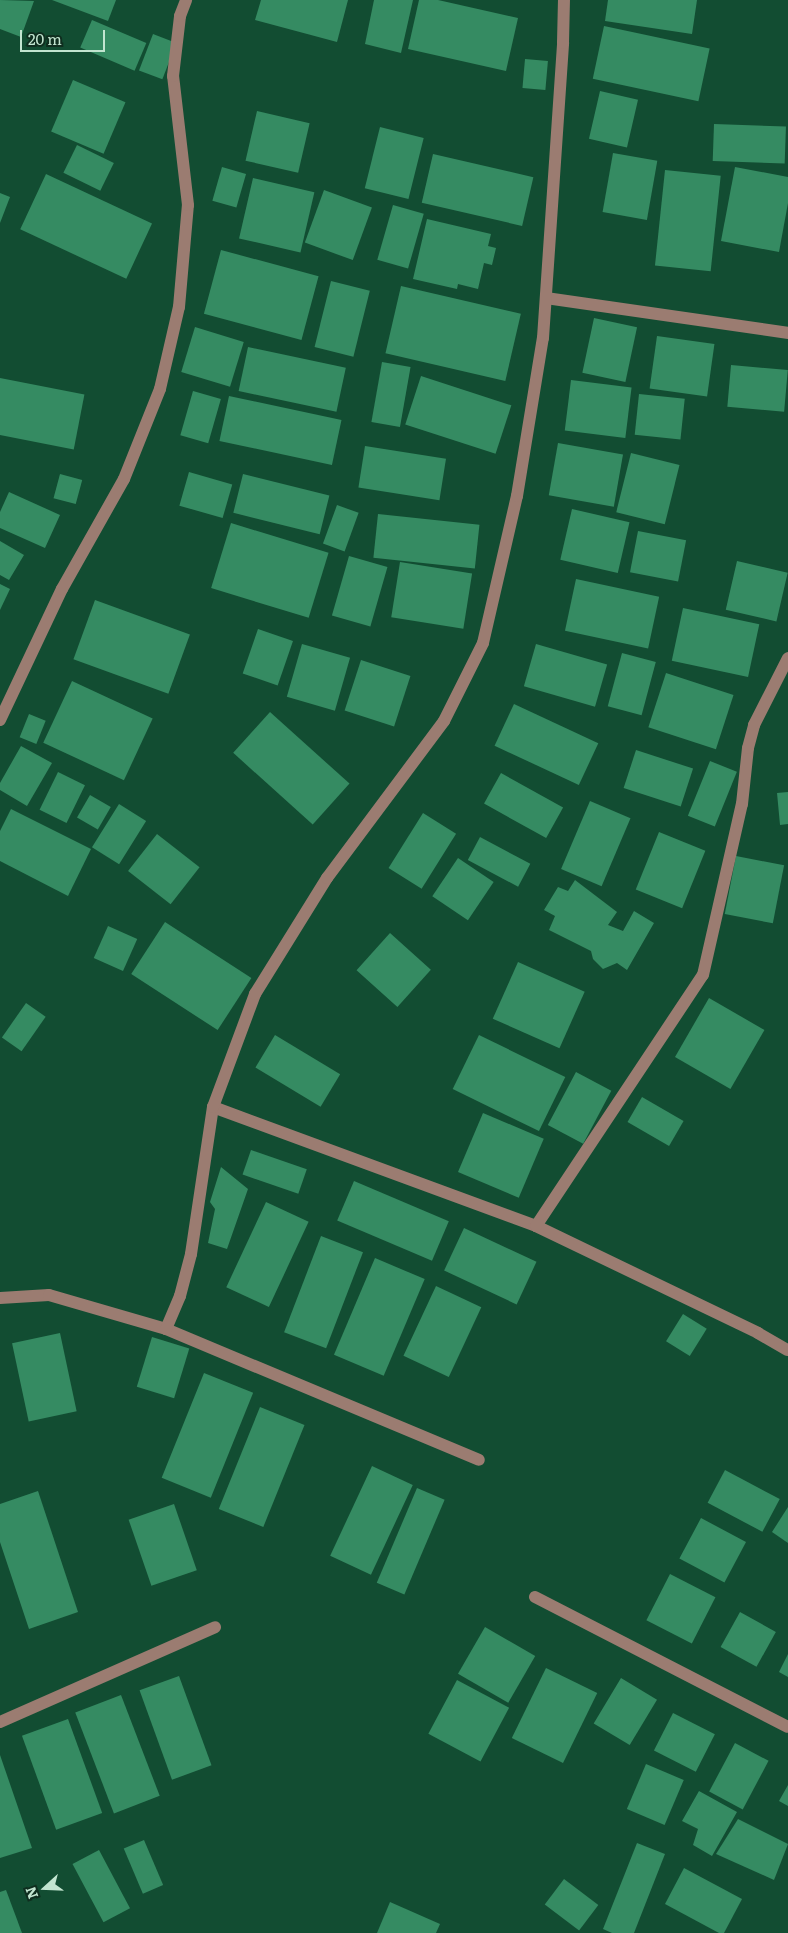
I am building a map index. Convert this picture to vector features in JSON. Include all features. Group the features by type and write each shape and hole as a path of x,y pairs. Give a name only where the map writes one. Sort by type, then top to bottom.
{"street":[{"path":"0,720 62,589 124,479 160,389 179,307 188,205 173,76 180,16 186,0"},
{"path":"166,1329 180,1296 191,1254 213,1107 254,994 327,878 444,720 483,643 517,496 543,338 564,0"},
{"path":"546,298 788,333"},
{"path":"536,1226 703,975 742,804 748,748 754,725 788,658"},
{"path":"213,1107 536,1226 758,1333 788,1350"},
{"path":"0,1298 49,1295 166,1329 479,1460"},
{"path":"534,1597 788,1727"},
{"path":"0,1722 215,1627"}],"building":[{"path":"0,0 34,1 21,37 0,29"},
{"path":"52,0 116,0 108,21"},
{"path":"261,0 348,0 337,42 255,20"},
{"path":"374,0 413,0 401,53 365,44"},
{"path":"419,0 438,0 518,18 506,71 408,49"},
{"path":"608,0 697,0 692,34 605,21"},
{"path":"92,20 146,43 135,71 80,48"},
{"path":"604,26 710,48 698,101 593,79"},
{"path":"153,34 176,43 162,79 139,70"},
{"path":"525,59 548,61 545,90 522,88"},
{"path":"73,80 125,102 104,154 51,132"},
{"path":"600,91 638,100 627,148 589,139"},
{"path":"257,111 310,123 298,173 246,161"},
{"path":"714,124 786,127 785,163 713,161"},
{"path":"380,127 424,138 408,199 365,188"},
{"path":"77,145 114,163 100,191 63,173"},
{"path":"613,153 657,161 647,220 603,212"},
{"path":"433,154 533,177 522,226 422,203"},
{"path":"222,167 246,174 236,208 212,201"},
{"path":"735,167 788,177 788,203 779,252 721,241"},
{"path":"665,170 721,176 711,271 655,265"},
{"path":"46,174 152,223 126,279 20,229"},
{"path":"253,178 314,192 300,253 239,238"},
{"path":"324,190 372,207 353,260 305,243"},
{"path":"0,193 10,197 0,223"},
{"path":"393,205 424,214 408,269 377,260"},
{"path":"427,219 491,234 488,246 496,248 492,265 484,263 478,289 458,284 457,289 413,279"},
{"path":"221,250 319,276 301,340 204,314"},
{"path":"331,281 370,291 353,357 315,347"},
{"path":"401,286 521,314 505,381 385,353"},
{"path":"594,318 637,327 625,382 582,373"},
{"path":"195,327 244,342 230,387 181,372"},
{"path":"657,336 714,344 707,397 650,388"},
{"path":"248,347 346,368 336,412 239,391"},
{"path":"382,362 411,367 400,427 371,422"},
{"path":"731,365 788,370 784,412 727,407"},
{"path":"421,376 511,405 496,454 405,425"},
{"path":"0,378 84,394 74,449 0,435"},
{"path":"571,380 632,387 625,438 565,431"},
{"path":"193,391 221,399 208,443 180,435"},
{"path":"639,394 685,399 680,440 635,435"},
{"path":"229,396 341,420 332,465 219,441"},
{"path":"558,443 623,454 614,507 549,495"},
{"path":"365,446 446,459 439,500 358,487"},
{"path":"631,453 680,465 665,524 616,512"},
{"path":"189,472 232,484 223,518 179,506"},
{"path":"60,474 82,480 76,504 54,498"},
{"path":"243,474 329,496 320,534 233,513"},
{"path":"9,492 60,515 45,548 0,528 0,512"},
{"path":"337,505 359,513 345,551 323,544"},
{"path":"572,509 629,522 618,573 560,560"},
{"path":"378,514 479,525 475,568 373,558"},
{"path":"231,523 329,553 309,618 211,588"},
{"path":"638,531 686,540 678,582 630,572"},
{"path":"0,541 24,555 9,580 0,575"},
{"path":"349,556 387,567 370,627 332,616"},
{"path":"737,561 788,573 776,621 726,610"},
{"path":"400,562 472,573 463,629 391,617"},
{"path":"576,579 659,597 648,649 565,631"},
{"path":"0,584 10,589 0,610"},
{"path":"95,600 190,635 168,694 73,659"},
{"path":"683,608 759,624 748,677 672,661"},
{"path":"258,629 293,641 278,685 243,673"},
{"path":"302,644 350,658 335,711 287,697"},
{"path":"536,644 607,664 595,707 524,686"},
{"path":"622,653 656,662 642,715 608,706"},
{"path":"361,660 410,676 394,726 345,710"},
{"path":"666,673 734,695 716,749 648,727"},
{"path":"72,681 153,719 124,780 43,743"},
{"path":"514,704 598,743 579,785 495,746"},
{"path":"270,712 350,784 313,824 233,753"},
{"path":"29,714 46,721 36,744 20,737"},
{"path":"21,746 52,763 27,806 0,790 0,783"},
{"path":"636,750 693,769 681,807 624,788"},
{"path":"710,761 737,772 715,827 688,816"},
{"path":"58,772 85,785 67,823 40,810"},
{"path":"501,773 563,807 546,838 484,804"},
{"path":"788,792 788,824 780,825 777,793"},
{"path":"90,795 111,807 98,830 77,818"},
{"path":"590,801 631,818 602,886 561,869"},
{"path":"119,804 146,821 119,864 92,847"},
{"path":"11,809 91,849 68,896 0,861 0,831"},
{"path":"423,813 456,834 422,889 389,868"},
{"path":"659,832 705,851 682,908 636,889"},
{"path":"157,834 200,867 171,904 128,871"},
{"path":"480,837 530,864 518,887 468,860"},
{"path":"736,856 784,865 773,923 725,914"},
{"path":"458,858 494,882 468,920 432,896"},
{"path":"575,880 617,912 608,925 623,931 634,911 654,923 627,970 617,963 603,969 593,959 591,951 549,930 555,916 544,910 558,887 568,891"},
{"path":"165,922 251,978 218,1030 131,974"},
{"path":"108,926 137,939 123,971 94,958"},
{"path":"390,933 431,970 397,1007 357,970"},
{"path":"518,962 585,992 559,1048 493,1019"},
{"path":"709,998 764,1030 730,1089 675,1057"},
{"path":"26,1003 46,1017 22,1051 2,1037"},
{"path":"275,1035 340,1074 321,1107 255,1068"},
{"path":"479,1035 565,1077 539,1131 453,1089"},
{"path":"576,1072 611,1091 583,1144 548,1125"},
{"path":"642,1097 684,1121 669,1146 628,1122"},
{"path":"483,1113 544,1139 519,1198 458,1172"},
{"path":"251,1150 307,1169 298,1194 243,1175"},
{"path":"221,1167 248,1189 227,1249 208,1243 215,1209 210,1202"},
{"path":"354,1181 449,1221 432,1261 337,1221"},
{"path":"266,1202 309,1222 269,1307 226,1287"},
{"path":"464,1228 537,1262 517,1304 444,1271"},
{"path":"321,1236 363,1252 326,1348 284,1332"},
{"path":"375,1258 425,1279 384,1376 334,1355"},
{"path":"436,1286 481,1307 449,1377 403,1356"},
{"path":"683,1314 707,1329 690,1356 666,1341"},
{"path":"60,1333 77,1411 29,1421 12,1343"},
{"path":"152,1337 189,1348 174,1398 137,1387"},
{"path":"204,1373 253,1393 211,1498 162,1478"},
{"path":"260,1407 305,1425 263,1527 219,1509"},
{"path":"372,1466 413,1485 371,1575 330,1556"},
{"path":"725,1470 780,1499 762,1532 708,1503"},
{"path":"417,1488 445,1500 404,1595 377,1583"},
{"path":"38,1491 78,1612 29,1629 0,1542 0,1504"},
{"path":"174,1504 197,1570 151,1586 129,1520"},
{"path":"788,1507 788,1543 772,1532"},
{"path":"701,1518 746,1542 724,1583 679,1559"},
{"path":"670,1574 715,1597 692,1643 646,1620"},
{"path":"740,1612 776,1632 756,1667 721,1647"},
{"path":"485,1627 535,1656 508,1703 458,1674"},
{"path":"788,1654 788,1677 779,1672"},
{"path":"546,1668 597,1693 563,1763 512,1738"},
{"path":"179,1676 211,1765 172,1780 140,1690"},
{"path":"621,1678 657,1700 630,1745 594,1723"},
{"path":"457,1680 509,1708 480,1762 428,1734"},
{"path":"121,1695 160,1796 114,1813 75,1713"},
{"path":"673,1713 715,1734 696,1772 654,1750"},
{"path":"68,1719 102,1813 56,1830 22,1736"},
{"path":"735,1743 769,1761 743,1809 709,1792"},
{"path":"0,1755 32,1848 0,1858"},
{"path":"646,1764 684,1780 665,1825 627,1809"},
{"path":"788,1785 788,1806 779,1801"},
{"path":"699,1791 737,1812 712,1856 693,1845 698,1829 682,1821"},
{"path":"738,1819 788,1844 774,1880 716,1854"},
{"path":"144,1840 163,1885 143,1894 124,1849"},
{"path":"637,1843 665,1854 634,1933 612,1933 603,1929"},
{"path":"99,1850 130,1908 103,1922 73,1864"},
{"path":"684,1868 742,1899 724,1933 719,1933 665,1904"},
{"path":"564,1879 598,1905 579,1930 545,1905"},
{"path":"6,1890 22,1933 0,1933 0,1892"},
{"path":"390,1902 440,1924 436,1933 377,1933"}]}
